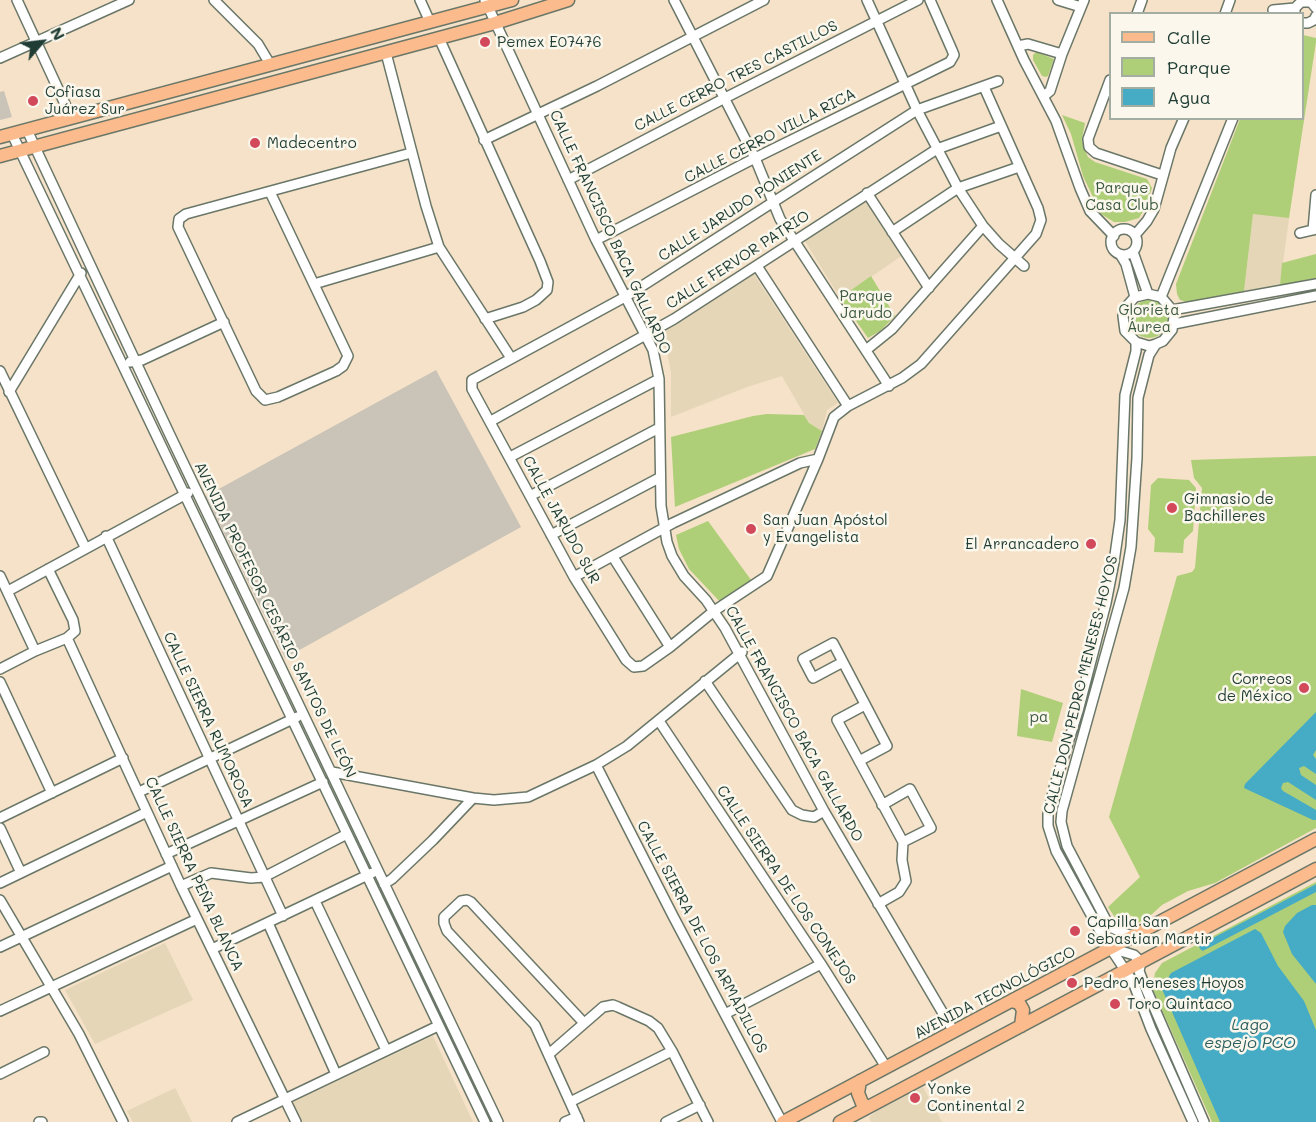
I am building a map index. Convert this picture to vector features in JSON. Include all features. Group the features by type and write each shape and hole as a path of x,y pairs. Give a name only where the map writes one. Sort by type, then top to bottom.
{"main road":[{"path":"6,135 430,22 486,4 512,0"},
{"path":"0,156 386,53 568,0"},
{"name":"AVENIDA TECNOLÓGICO","path":"782,1122 1316,839"},
{"path":"840,1122 1316,869"},
{"path":"1011,1001 1019,1004 1023,1010 1021,1026"},
{"path":"861,1081 858,1093 862,1103 867,1107"}],"street":[{"path":"17,0 71,117"},
{"path":"0,58 129,0"},
{"path":"214,0 258,44 270,64"},
{"path":"420,0 430,22"},
{"path":"674,0 755,158 772,204 889,386"},
{"path":"484,140 764,0"},
{"path":"867,0 917,110 958,188 983,226 1024,266"},
{"name":"CALLE CERRO TRES CASTILLOS","path":"568,180 918,0"},
{"name":"CALLE CERRO VILLA RICA","path":"596,240 755,158 950,62 954,55 930,0"},
{"path":"997,0 1044,96 1090,211 1114,236"},
{"path":"1044,96 1050,91 1062,54 1083,4 1058,0"},
{"path":"1277,0 1272,12 1295,11 1301,2 1313,3"},
{"name":"CALLE FRANCISCO BACA GALLARDO","path":"486,4 596,240 646,335 657,366 660,478 664,528 677,566 714,611 742,652 824,811 954,1032"},
{"path":"1309,25 1316,16"},
{"path":"439,38 546,274 547,290 542,296 523,307 485,319"},
{"path":"1018,46 1028,44 1062,54"},
{"path":"386,53 411,153 439,247 511,358"},
{"name":"CALLE JARUDO PONIENTE","path":"471,382 625,297 917,110 998,81"},
{"path":"613,557 670,647 714,611 768,576 834,417 848,406 889,386 921,364 1036,234 1041,220 1038,208 984,87"},
{"path":"1108,96 1088,139 1089,147 1095,153 1162,175"},
{"path":"1135,235 1154,209 1162,175 1183,120"},
{"path":"1161,297 1232,120"},
{"name":"CALLE FERVOR PATRIO","path":"491,421 646,335 795,242 937,149 1001,126"},
{"name":"AVENIDA PROFESOR CESÁRIO SANTOS DE LEÓN","path":"27,130 89,265 498,1122"},
{"name":"AVENIDA PROFESOR CESÁRIO SANTOS DE LEÓN","path":"6,135 20,151 62,237 484,1122"},
{"path":"270,192 348,356 343,366 336,371 278,397 265,400 256,390 178,227 179,219 186,214 411,153"},
{"path":"892,232 958,188 1020,167"},
{"path":"867,193 929,288"},
{"path":"1300,233 1314,230 1316,195"},
{"path":"866,350 892,329 983,226"},
{"path":"62,237 73,231"},
{"path":"1120,254 1126,255 1132,252 1137,244 1135,235 1130,231 1118,231 1114,236 1112,246 1126,264 1135,297"},
{"path":"314,284 439,247"},
{"path":"1132,252 1148,294"},
{"path":"9,392 79,274 89,265"},
{"path":"757,266 848,406"},
{"path":"1131,281 1142,278"},
{"path":"1172,310 1316,284"},
{"path":"1156,344 1149,346 1136,342 1125,331 1123,324 1125,309 1135,297 1148,294 1161,297 1172,310 1174,324 1316,296"},
{"path":"122,365 142,360 224,322"},
{"name":"CALLE DON PEDRO MENESES HOYOS","path":"1135,936 1112,928 1106,920 1067,846 1060,822 1129,565 1137,458 1138,398 1149,355 1156,344 1168,336 1174,324"},
{"name":"CALLE DON PEDRO MENESES HOYOS","path":"1136,342 1136,351 1125,395 1120,520 1110,584 1078,711 1054,788 1048,814 1048,826 1056,851 1133,982 1193,1122"},
{"path":"0,371 85,547"},
{"path":"510,457 659,379"},
{"name":"CALLE JARUDO SUR","path":"471,382 472,389 574,577 626,660 634,667 643,666 670,647"},
{"path":"530,496 659,428"},
{"path":"574,577 664,528 800,463 818,459"},
{"path":"551,535 660,478"},
{"path":"8,591 85,547 196,489"},
{"name":"CALLE SIERRA RUMOROSA","path":"106,536 283,916"},
{"path":"0,669 73,634 76,627 48,569"},
{"path":"0,576 35,651"},
{"path":"1097,633 1110,637"},
{"name":"CALLE SIERRA PEÑA BLANCA","path":"68,638 181,886 296,1122"},
{"path":"843,662 813,678 803,659 833,643 843,662 865,705 887,746 859,761"},
{"path":"332,772 473,798 494,800 528,797 596,765 627,746 742,652"},
{"path":"705,681 792,810 814,817 824,811"},
{"path":"0,682 52,793"},
{"path":"865,705 837,720 903,842 902,860 906,881 899,892 877,901"},
{"path":"139,792 304,713"},
{"name":"CALLE SIERRA DE LOS CONEJOS","path":"659,721 821,964 886,1067"},
{"path":"0,818 123,758"},
{"name":"CALLE SIERRA DE LOS ARMADILLOS","path":"596,765 782,1122"},
{"path":"166,854 322,782"},
{"path":"882,805 910,789 931,828 903,842"},
{"path":"384,884 434,840 473,798"},
{"path":"0,883 147,812"},
{"path":"0,828 21,873"},
{"path":"181,886 211,873 251,878 264,877 347,834"},
{"path":"0,947 172,866"},
{"path":"212,949 378,870"},
{"path":"0,900 79,1034 123,1122"},
{"path":"315,901 386,1050"},
{"path":"566,1122 578,1120 549,1054 530,1018 447,931 444,917 461,901 471,902 584,1023"},
{"path":"0,1011 197,919"},
{"path":"268,923 336,1074"},
{"path":"1111,948 1134,955 1141,962 1139,971 1144,984 1204,1122"},
{"path":"726,1014 821,964"},
{"path":"549,1054 603,1007 613,1005 618,1007 649,1021 657,1028 672,1050 708,1122"},
{"path":"237,1122 438,1026"},
{"path":"570,1102 672,1050"},
{"path":"0,1074 44,1052"},
{"path":"1175,1082 1185,1078"},
{"path":"666,1122 700,1105"}],"shaded area":[{"path":"4,91 12,117 0,120 0,92"},
{"path":"866,201 903,255 840,298 805,241"},
{"path":"1253,213 1289,218 1280,285 1244,291"},
{"path":"754,274 838,403 827,410 822,431 809,423 782,376 747,387 671,417 671,372 667,352 659,334"},
{"path":"436,370 521,527 285,658 206,496"},
{"path":"165,943 193,1000 95,1044 65,990"},
{"path":"433,1036 473,1122 303,1122 293,1102"},
{"name":"Yonke Continental 2","path":"923,1087 942,1122 871,1122 869,1117 878,1110"},
{"path":"175,1088 192,1122 133,1122 127,1111"}],"green space":[{"path":"1304,35 1316,38 1316,42 1289,218 1253,214 1244,291 1187,302 1180,300 1176,284 1240,120 1304,120"},
{"path":"1036,52 1054,59 1046,77 1042,76 1033,60"},
{"name":"Parque Casa Club","path":"1062,115 1085,123 1082,139 1088,157 1095,162 1147,179 1152,188 1139,218 1114,222 1101,214 1083,176 1071,134"},
{"path":"1316,254 1316,278 1280,285 1282,263"},
{"name":"Parque Jarudo","path":"871,276 895,316 880,331 868,338 840,298"},
{"name":"Glorieta Áurea","path":"1149,300 1163,305 1168,319 1163,333 1149,338 1135,333 1130,319 1135,305"},
{"path":"767,414 804,415 809,423 822,431 815,449 675,507 671,437"},
{"path":"1316,456 1316,828 1215,883 1188,891 1162,905 1138,923 1132,916 1127,915 1118,922 1108,907 1140,877 1109,817 1177,576 1192,572 1195,568 1202,488 1194,478 1191,460"},
{"name":"Gimnasio de Bachilleres","path":"1158,478 1189,480 1196,488 1193,531 1184,540 1183,553 1154,552 1155,538 1148,529 1151,485"},
{"path":"708,521 754,584 723,605 689,569 679,549 676,535"},
{"name":"pa","path":"1021,689 1063,703 1052,742 1017,736"},
{"name":"Lago espejo PCO","path":"1316,882 1316,1122 1212,1122 1154,992 1155,973 1162,963"}],"water":[{"path":"1316,712 1316,750 1313,755 1316,759 1316,774 1304,766 1299,768 1301,775 1316,785 1316,800 1288,782 1283,783 1281,788 1316,810 1316,820 1313,820 1244,788 1245,784"},
{"path":"1316,905 1316,984 1292,954 1283,932 1285,926 1297,913"},
{"name":"Lago espejo PCO","path":"1255,929 1261,933 1278,966 1304,1001 1316,1030 1316,1122 1220,1122 1162,989 1171,973"}],"waterway":[{"path":"1203,947 1316,888"}],"place":[{"name":"Pemex E07476","path":"485,42"},
{"name":"Cofiasa Juárez Sur","path":"33,101"},
{"name":"Madecentro","path":"255,143"},
{"name":"Gimnasio de Bachilleres","path":"1172,508"},
{"name":"San Juan Apóstol y Evangelista","path":"751,529"},
{"name":"El Arrancadero","path":"1091,544"},
{"name":"Correos de México","path":"1304,688"},
{"name":"Capilla San Sebastian Martir","path":"1075,931"},
{"name":"Pedro Meneses Hoyos","path":"1072,983"},
{"name":"Toro Quintaco","path":"1115,1004"},
{"name":"Yonke Continental 2","path":"915,1098"}]}
